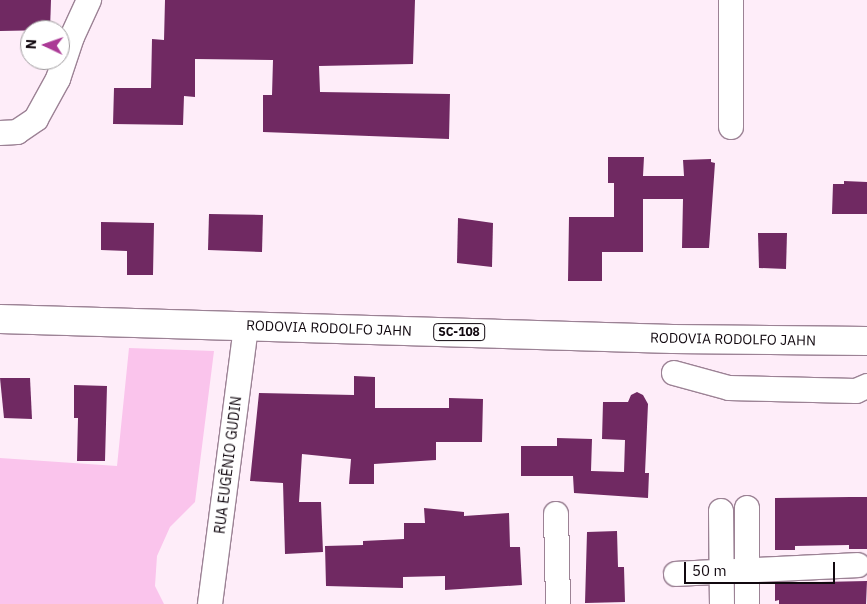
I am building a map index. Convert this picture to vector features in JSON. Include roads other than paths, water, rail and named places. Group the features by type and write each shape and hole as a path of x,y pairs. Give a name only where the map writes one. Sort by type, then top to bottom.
{"main road":[{"name":"RODOVIA RODOLFO JAHN","path":"0,319 673,339 867,341"}],"street":[{"path":"0,133 17,132 36,120 58,79 72,37 89,0"},
{"path":"731,0 731,126"},
{"name":"RUA EUGÊNIO GUDIN","path":"210,604 246,325"},
{"path":"674,374 729,388 856,391 867,386"},
{"path":"746,508 747,604"},
{"path":"721,511 722,604"},
{"path":"556,514 558,604"},
{"path":"676,574 858,565"}]}
